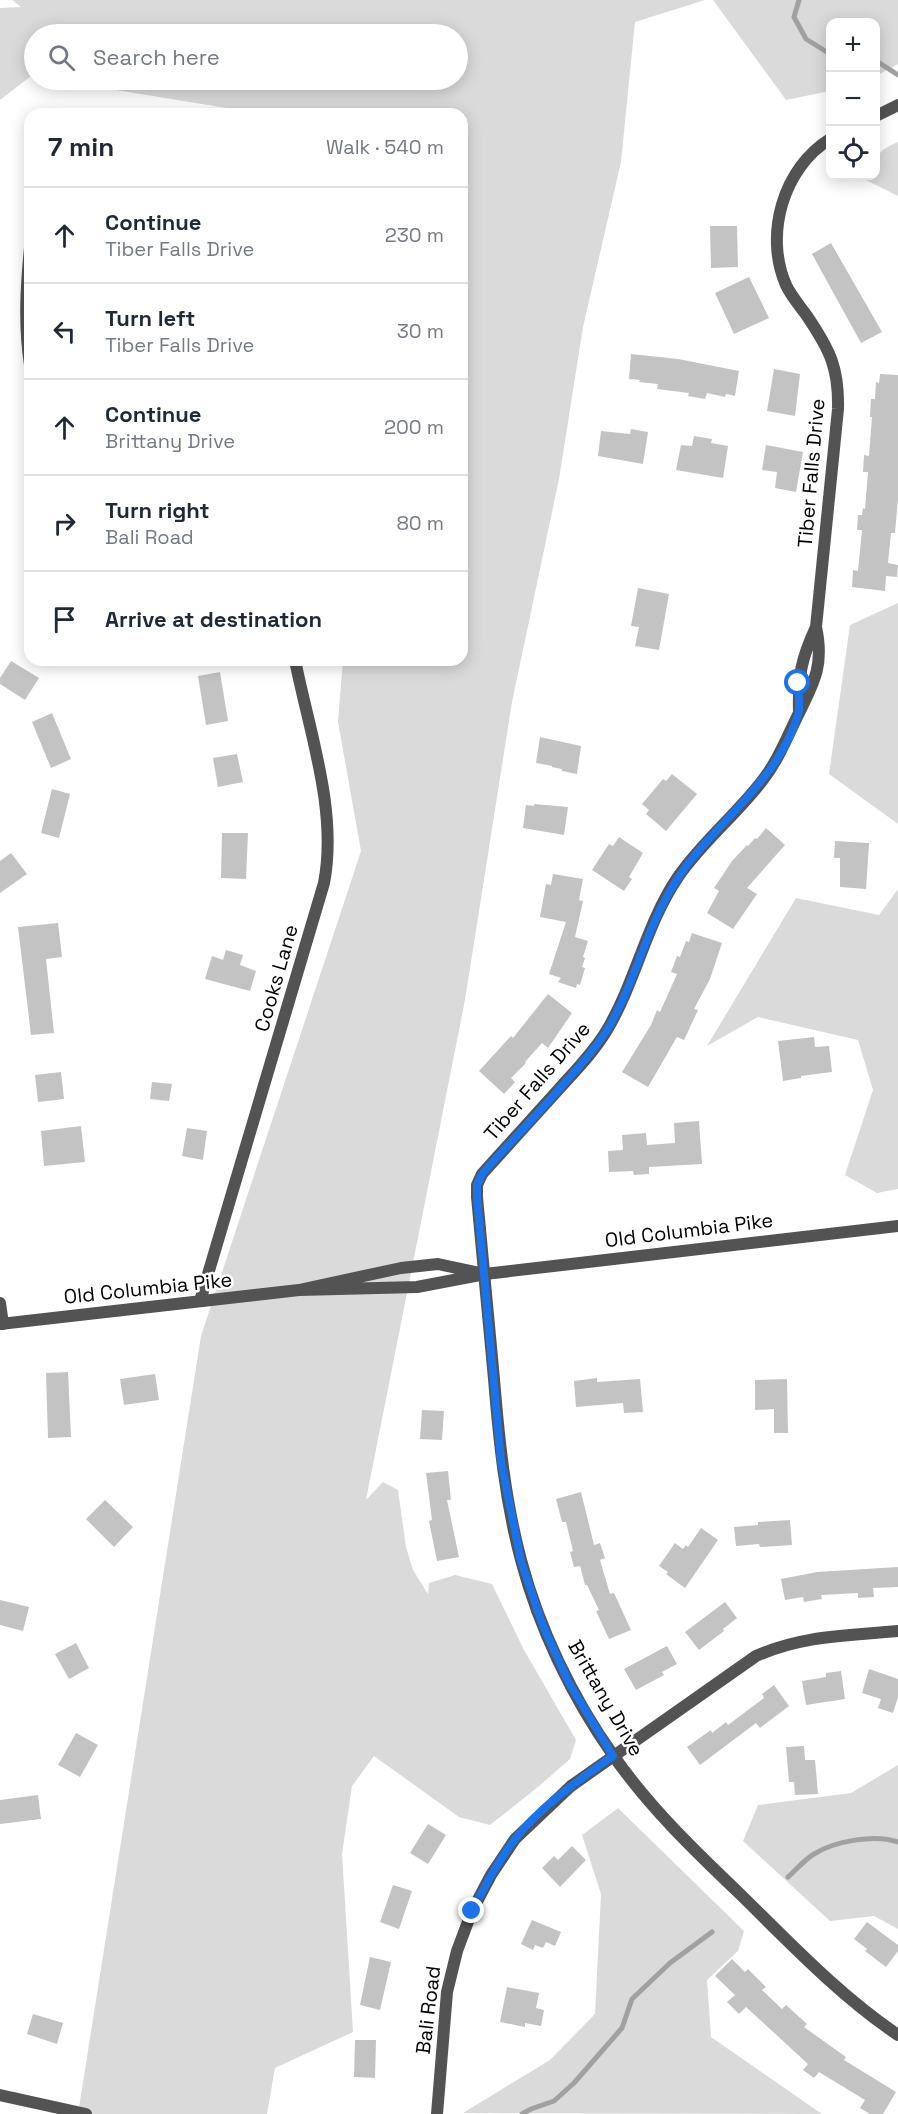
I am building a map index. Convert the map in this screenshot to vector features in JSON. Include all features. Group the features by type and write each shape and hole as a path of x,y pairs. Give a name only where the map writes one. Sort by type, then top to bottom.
{"street":[{"path":"880,114 898,105"},
{"name":"Tiber Falls Drive","path":"799,713 798,683 802,662 816,627 839,386 836,369 828,349 787,287 781,269 777,233 779,214 796,174 811,155 826,143"},
{"name":"Tiber Falls Drive","path":"485,1274 477,1197 477,1185 482,1174 587,1058 621,1004 649,933 668,894 698,852 762,781 777,759 809,695 818,669 820,645 816,627"},
{"name":"Cooks Lane","path":"200,1301 329,860 328,816 296,666"},
{"name":"Old Columbia Pike","path":"1,1324 299,1290 417,1287 485,1274 898,1226"},
{"name":"Old Columbia Pike","path":"299,1290 401,1268 438,1264 485,1274"},
{"name":"Brittany Drive","path":"485,1274 501,1461 521,1561 543,1626 569,1683 613,1756 659,1813 831,1983 861,2009 898,2035"},
{"path":"0,1303 1,1324"},
{"name":"Bali Road","path":"437,2114 447,1992 457,1951 472,1911 491,1875 515,1839 571,1786 756,1656 777,1646 803,1639 898,1631"},
{"path":"0,2094 86,2114"}],"shaded area":[{"path":"12,0 705,0 635,22 621,162 583,327 559,479 512,702 465,1000 366,1500 383,1482 398,1490 406,1547 413,1570 428,1594 429,1583 455,1575 492,1584 524,1650 576,1740 570,1759 490,1825 459,1817 374,1756 352,1786 342,1854 353,2032 275,2068 267,2114 78,2114 201,1336 361,851 338,722 343,666 468,666 468,108 227,108 116,90 468,90 468,24 24,24 24,81 0,100 0,8 21,7"},
{"path":"713,0 898,0 898,64 880,74 880,18 826,18 826,92 786,100"},
{"path":"898,142 898,196 866,180 880,180 880,154"},
{"path":"898,603 898,824 829,774 850,625"},
{"path":"898,889 898,1189 877,1193 845,1175 873,1090 858,1040 758,1017 707,1046 796,898 879,915"},
{"path":"898,1765 898,1929 874,1916 830,1921 743,1841 758,1805 851,1793"},
{"path":"618,1808 744,1931 738,1951 707,1980 711,2037 822,2114 463,2113 550,2060 595,2014 601,1894 582,1835"}],"building":[{"path":"710,226 737,226 738,267 711,268"},
{"path":"831,243 882,332 861,343 812,254"},
{"path":"749,277 769,318 734,334 715,293"},
{"path":"631,354 678,359 739,371 735,396 726,394 725,397 707,393 705,399 688,396 689,393 657,389 658,384 629,379"},
{"path":"774,369 800,374 795,416 767,411"},
{"path":"880,374 898,375 898,498 895,533 891,533 888,563 898,565 897,577 886,576 885,591 852,587 853,570 858,571 862,530 857,530 858,515 862,515 863,508 865,509 868,472 863,472 864,455 869,456 871,399 875,399 876,382 879,383"},
{"path":"631,429 648,432 643,464 598,456 601,431 630,434"},
{"path":"694,436 712,439 711,443 728,446 723,478 676,470 681,445 692,446"},
{"path":"766,445 803,452 796,492 775,488 777,472 762,470"},
{"path":"638,588 669,594 659,650 635,646 639,627 631,626"},
{"path":"11,661 39,678 25,700 0,684 0,678"},
{"path":"220,672 228,721 206,725 198,676"},
{"path":"52,713 71,759 51,768 32,722"},
{"path":"540,737 581,746 577,774 536,763"},
{"path":"237,754 243,782 218,787 213,758"},
{"path":"672,774 697,794 666,831 646,814 649,810 642,804 663,779 666,781"},
{"path":"52,789 70,794 59,838 41,833"},
{"path":"534,804 568,807 564,835 523,828 526,805 534,806"},
{"path":"766,828 785,845 747,888 757,894 733,929 707,913 719,891 714,888 732,861"},
{"path":"222,833 248,833 246,879 221,878"},
{"path":"619,837 643,853 624,891 592,870 609,844 613,846"},
{"path":"835,841 869,843 866,889 840,887 840,858 834,858"},
{"path":"11,853 27,874 0,893 0,861"},
{"path":"553,874 583,879 579,900 583,901 575,937 588,941 583,957 585,958 582,967 585,968 580,985 577,984 576,988 558,982 561,978 549,974 566,922 540,917 546,884 551,885"},
{"path":"58,923 62,957 46,959 54,1033 31,1035 18,927"},
{"path":"692,933 722,943 710,979 694,1009 698,1010 684,1040 677,1037 648,1087 622,1072 651,1025 657,1010 660,1012 677,974 671,972 677,956 680,957"},
{"path":"226,950 243,955 240,965 256,971 250,991 205,979 212,956 223,960"},
{"path":"548,994 572,1013 548,1048 542,1043 511,1078 515,1082 504,1094 479,1071 511,1036 513,1038"},
{"path":"814,1037 815,1047 829,1046 832,1072 783,1081 778,1041"},
{"path":"61,1072 64,1099 38,1102 35,1075"},
{"path":"152,1082 172,1084 169,1101 150,1099"},
{"path":"699,1121 702,1164 649,1167 649,1174 634,1175 633,1171 609,1172 608,1151 623,1150 622,1135 646,1133 647,1145 675,1143 674,1123"},
{"path":"81,1126 85,1162 44,1166 41,1131"},
{"path":"187,1128 207,1131 203,1160 182,1156"},
{"path":"68,1372 71,1437 48,1438 46,1373"},
{"path":"155,1374 159,1400 124,1405 120,1379"},
{"path":"597,1378 597,1382 640,1379 643,1412 624,1413 623,1403 576,1407 574,1381"},
{"path":"787,1379 788,1433 774,1433 774,1409 755,1410 755,1380"},
{"path":"422,1410 444,1411 442,1440 420,1439"},
{"path":"448,1471 451,1500 447,1500 459,1557 437,1561 429,1521 432,1520 426,1473"},
{"path":"581,1492 594,1545 600,1543 605,1558 600,1560 610,1594 614,1593 631,1630 609,1639 596,1611 599,1610 585,1585 580,1566 574,1567 570,1552 573,1551 566,1522 562,1522 556,1499"},
{"path":"105,1500 133,1527 114,1547 86,1519"},
{"path":"790,1520 792,1545 736,1546 734,1527 758,1525 758,1522"},
{"path":"701,1528 718,1540 685,1588 659,1566 675,1543 683,1549 686,1545 688,1547"},
{"path":"898,1567 898,1587 873,1588 874,1597 858,1598 858,1593 821,1595 822,1599 804,1602 803,1597 785,1600 781,1579 817,1572"},
{"path":"0,1600 29,1607 23,1631 0,1625"},
{"path":"725,1602 737,1618 699,1650 685,1632"},
{"path":"76,1643 89,1668 69,1679 55,1654"},
{"path":"667,1646 677,1664 662,1672 664,1675 636,1690 624,1669"},
{"path":"869,1669 898,1679 898,1697 893,1713 878,1708 881,1699 862,1693"},
{"path":"841,1671 845,1699 806,1705 802,1681 826,1677 826,1673"},
{"path":"774,1685 789,1706 760,1728 756,1723 700,1765 687,1747 711,1730 712,1733 726,1722 728,1725 764,1698 762,1694"},
{"path":"76,1733 98,1745 80,1777 58,1765"},
{"path":"804,1746 805,1760 815,1760 818,1794 795,1795 794,1782 789,1782 786,1747"},
{"path":"38,1795 41,1819 0,1824 0,1800"},
{"path":"428,1824 446,1835 428,1864 410,1853"},
{"path":"572,1846 586,1860 560,1887 542,1868 554,1856 558,1860"},
{"path":"393,1885 412,1891 399,1929 380,1922"},
{"path":"532,1920 561,1932 555,1946 546,1942 543,1948 535,1945 533,1950 521,1944"},
{"path":"867,1922 898,1945 898,1951 886,1967 854,1939"},
{"path":"370,1957 391,1962 380,2010 360,2005"},
{"path":"732,1959 745,1972 748,1969 766,1987 762,1990 782,2009 786,2005 807,2024 804,2027 846,2057 844,2060 896,2092 883,2114 870,2114 860,2108 865,2100 819,2072 814,2078 803,2070 808,2064 746,2007 739,2014 727,2002 735,1995 715,1976"},
{"path":"507,1987 539,1993 536,2008 544,2010 541,2026 525,2023 525,2027 500,2022"},
{"path":"33,2014 63,2023 57,2044 27,2034"},
{"path":"355,2040 376,2040 375,2078 354,2077"}],"waterway":[{"path":"799,0 794,17 806,39 826,52"},
{"path":"880,63 898,75"},
{"path":"788,1877 810,1856 843,1842 866,1839 898,1842"},
{"path":"522,2114 554,2101 574,2083 622,2028 632,1999 670,1963 712,1932"}],"route":[{"path":"472,1911 491,1875 515,1839 571,1786 613,1756 569,1683 543,1626 521,1561 501,1461 477,1185 482,1174 587,1058 606,1031 621,1004 663,902 678,878 698,852 762,781 777,759 799,713 798,683"}]}
